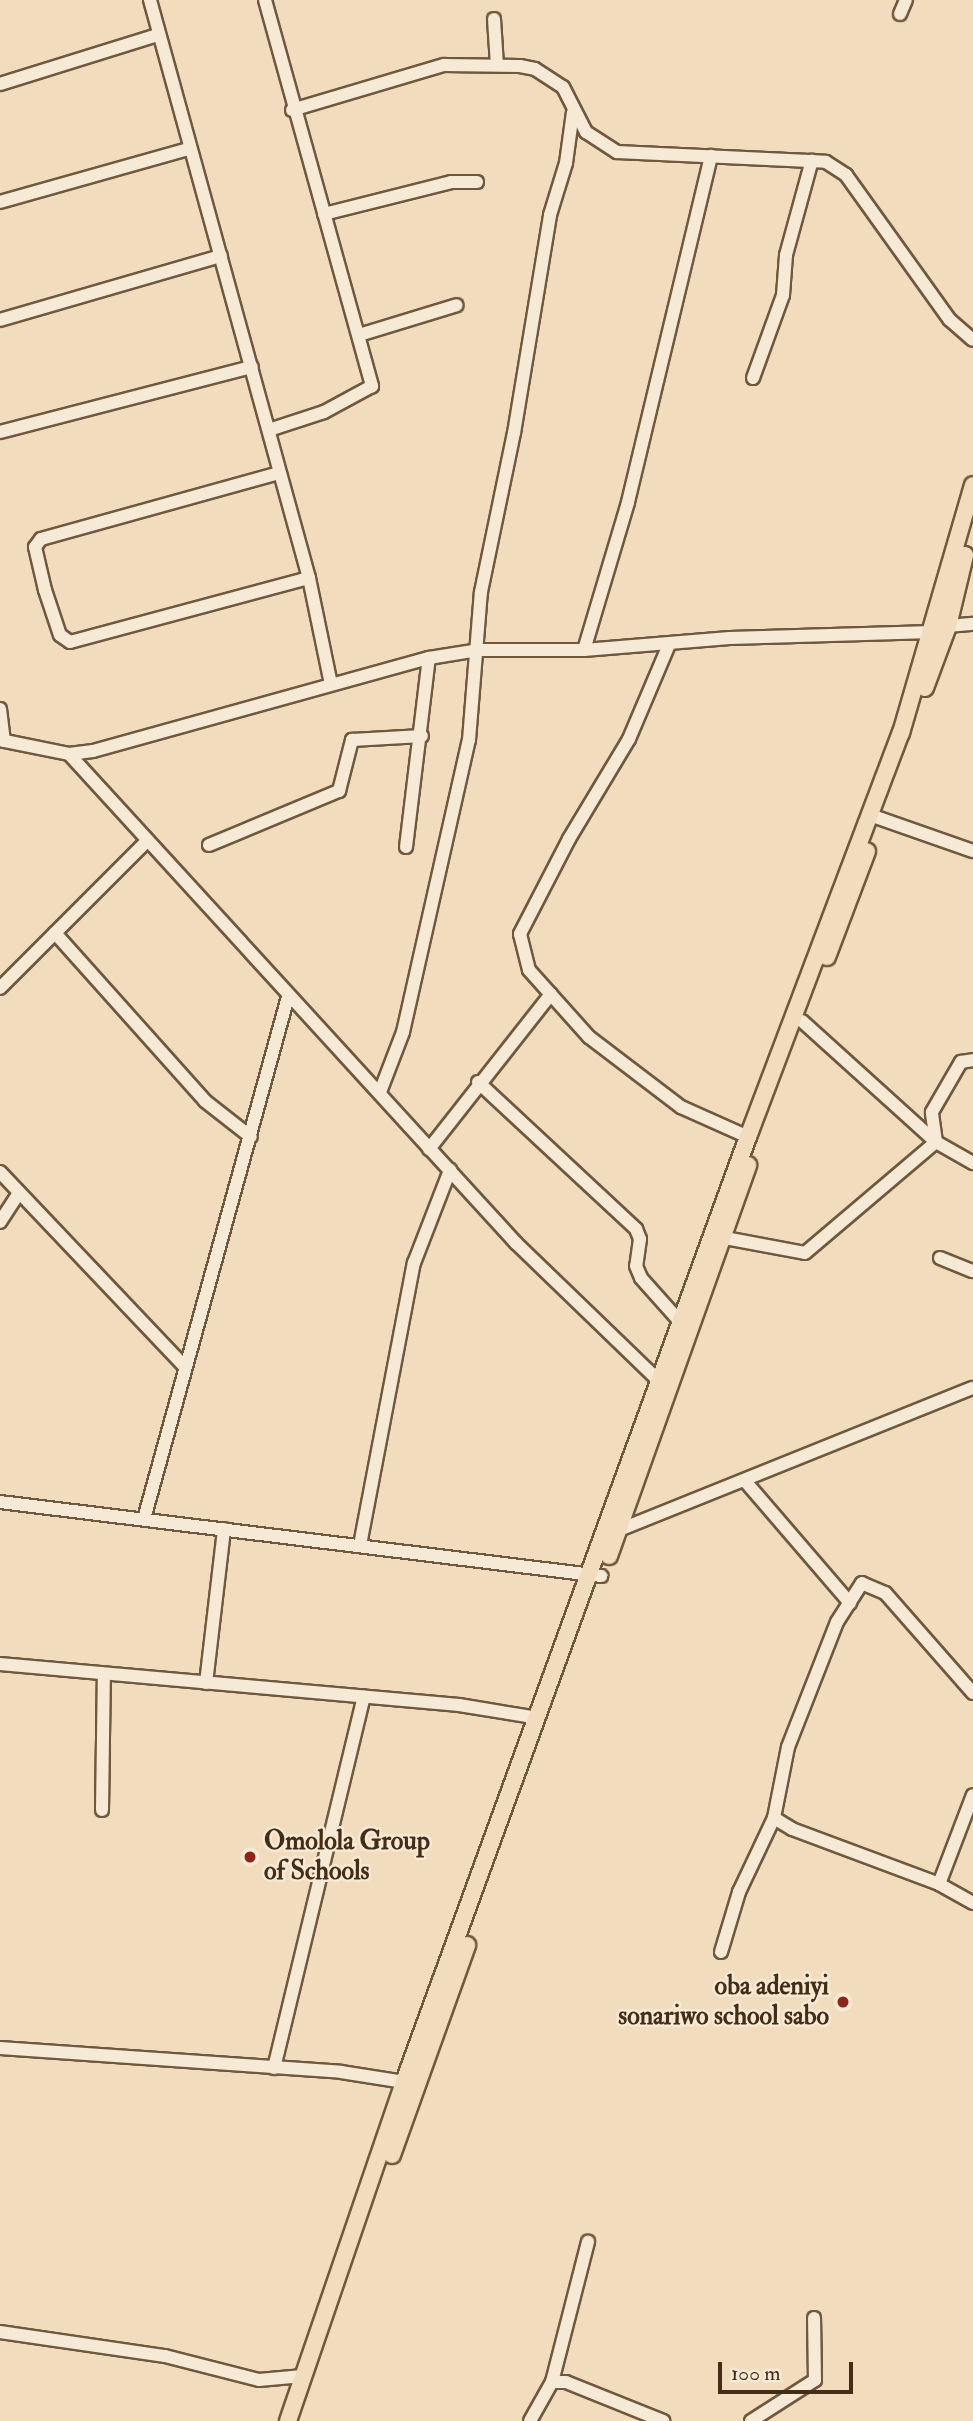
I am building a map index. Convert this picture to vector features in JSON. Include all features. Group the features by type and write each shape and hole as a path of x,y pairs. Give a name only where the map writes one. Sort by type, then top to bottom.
{"main road":[{"path":"288,2421 404,2082 538,1718 596,1575 619,1530 725,1238 755,1143 802,1021 874,817 932,632 973,485"},
{"path":"298,2421 748,1137 948,626 973,524"}],"street":[{"path":"150,0 157,35 222,257 309,578 331,684"},
{"path":"266,0 292,110 371,377 366,392 324,412 269,430"},
{"path":"900,14 906,0"},
{"path":"494,19 497,65"},
{"path":"0,84 157,35"},
{"path":"292,110 444,65 497,65 535,69 563,87 573,112 592,140 617,152 812,160 846,175 950,320 973,340"},
{"path":"380,1092 403,1032 452,825 469,740 479,650 481,592 514,433 550,215 566,163 573,112"},
{"path":"0,202 189,149"},
{"path":"584,650 628,502 711,156"},
{"path":"753,378 783,295 786,255 802,209 812,160"},
{"path":"324,214 451,182 477,182"},
{"path":"0,320 222,257"},
{"path":"359,335 457,305"},
{"path":"0,432 252,367"},
{"path":"279,472 41,539 35,547 45,590 60,635 70,642 309,578"},
{"path":"948,626 973,624"},
{"path":"0,709 2,741 69,754 118,746 429,658 479,650 668,647 730,638 932,632"},
{"path":"668,647 629,739 521,929 529,970 589,1037 645,1083 681,1107 748,1137"},
{"path":"406,847 422,736 429,658"},
{"path":"209,845 339,792 352,740 422,736"},
{"path":"69,754 146,842 288,997 380,1092 524,1252 660,1382"},
{"path":"874,817 973,851"},
{"path":"1,985 146,842"},
{"path":"55,933 205,1101 251,1137"},
{"path":"429,1149 478,1082 551,994"},
{"path":"144,1519 288,997"},
{"path":"802,1021 936,1142 973,1163"},
{"path":"936,1142 932,1112 961,1062 973,1060"},
{"path":"478,1082 636,1229 640,1239 636,1266 641,1278 682,1324"},
{"path":"725,1238 805,1253 936,1142"},
{"path":"360,1545 414,1262 450,1170"},
{"path":"0,1172 185,1367"},
{"path":"0,1222 19,1193"},
{"path":"940,1258 973,1271"},
{"path":"619,1530 973,1388"},
{"path":"745,1481 850,1603"},
{"path":"0,1502 596,1575"},
{"path":"206,1683 224,1529"},
{"path":"721,1952 739,1892 774,1818 788,1747 837,1622 862,1583 884,1593 970,1687"},
{"path":"0,1664 364,1697 538,1718"},
{"path":"102,1810 104,1674"},
{"path":"274,2068 364,1697"},
{"path":"939,1884 973,1795"},
{"path":"774,1818 792,1829 939,1884 973,1903"},
{"path":"0,2048 341,2071 404,2082"},
{"path":"530,2421 552,2382 588,2242"},
{"path":"751,2421 815,2380 814,2318"},
{"path":"0,2332 165,2356 259,2381 303,2376"},
{"path":"552,2382 566,2382 663,2421"}],"place":[{"name":"Omolola Group of Schools","path":"250,1857"},
{"name":"oba adeniyi sonariwo school sabo","path":"843,2002"}]}
